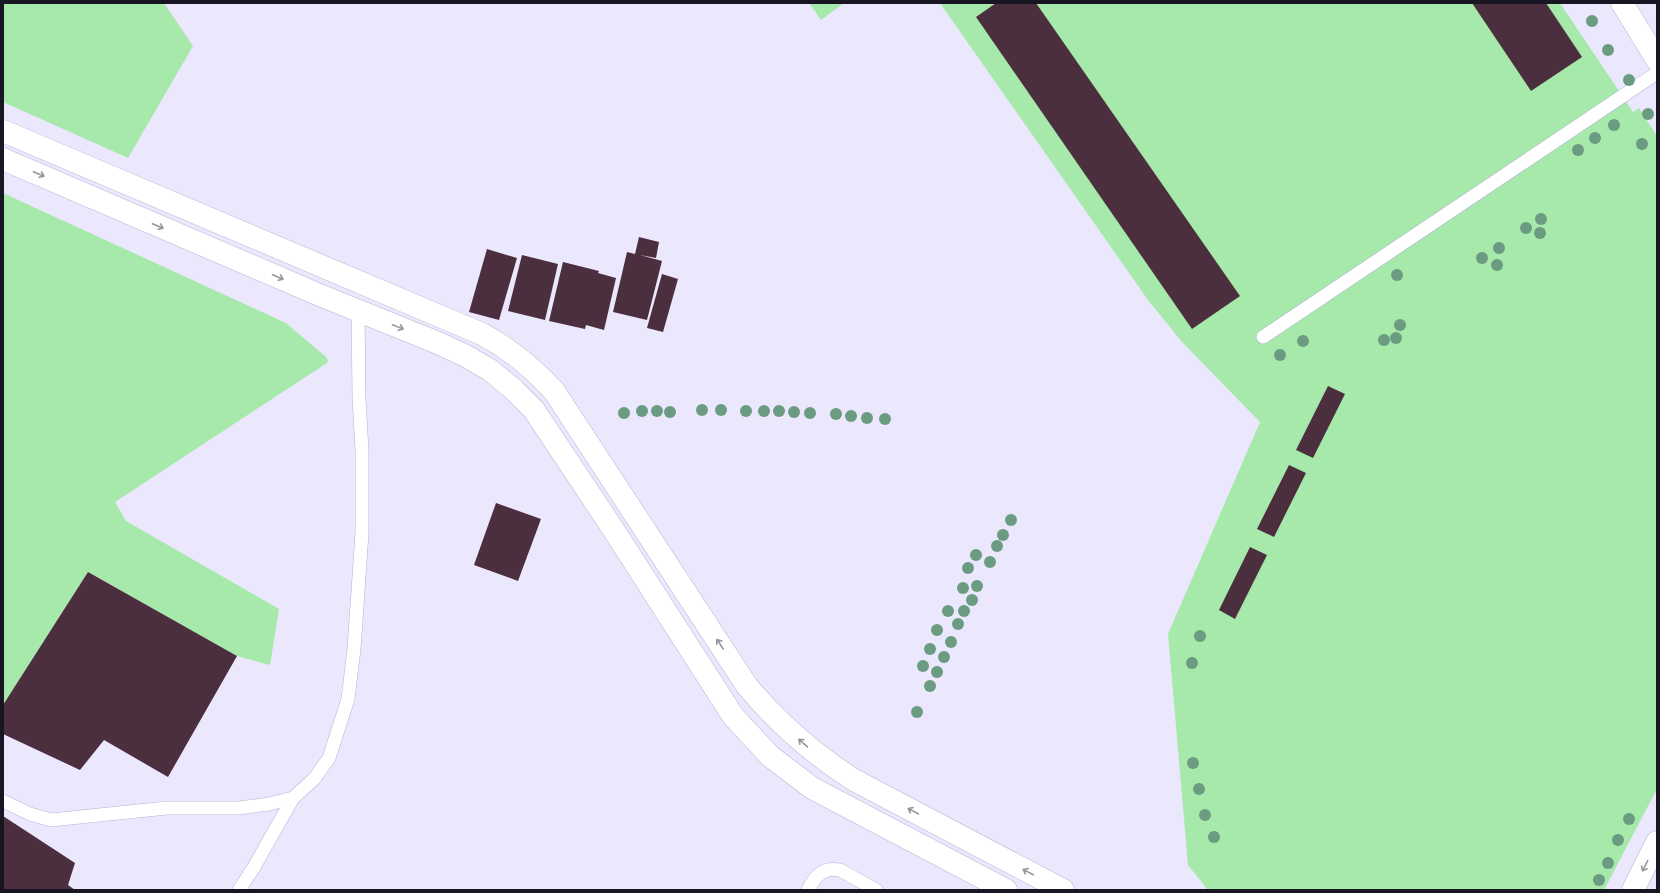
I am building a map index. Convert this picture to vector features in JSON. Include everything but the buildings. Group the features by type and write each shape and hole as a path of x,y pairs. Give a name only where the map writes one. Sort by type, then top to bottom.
{"street":[{"path":"1622,3 1657,60"},
{"path":"3,131 482,334 521,358 554,391 747,686 786,728 830,764 854,780 1063,890"},
{"path":"3,159 464,355 490,370 513,389 534,410 613,529 733,716 770,756 812,788 1006,890"},
{"path":"1633,890 1657,842"}],"lane":[{"path":"1263,336 1657,72"},
{"path":"238,890 254,867 293,798 314,779 329,758 348,699 354,649 362,533 362,451 358,398 358,311"},
{"path":"3,801 30,814 51,820 167,808 239,808 269,804 293,798"},
{"path":"808,890 816,877 826,870 833,869 840,870 876,890"}],"green space":[{"path":"3,3 164,3 193,46 128,158 3,102"},
{"path":"809,3 844,3 821,20"},
{"path":"940,3 1560,3 1633,112 1639,108 1657,136 1657,789 1604,890 1208,890 1188,865 1168,634 1260,422 1182,342 1148,300"},
{"path":"3,193 286,323 326,357 328,361 327,363 115,502 126,521 279,609 270,665 237,656 88,572 3,705"}]}
